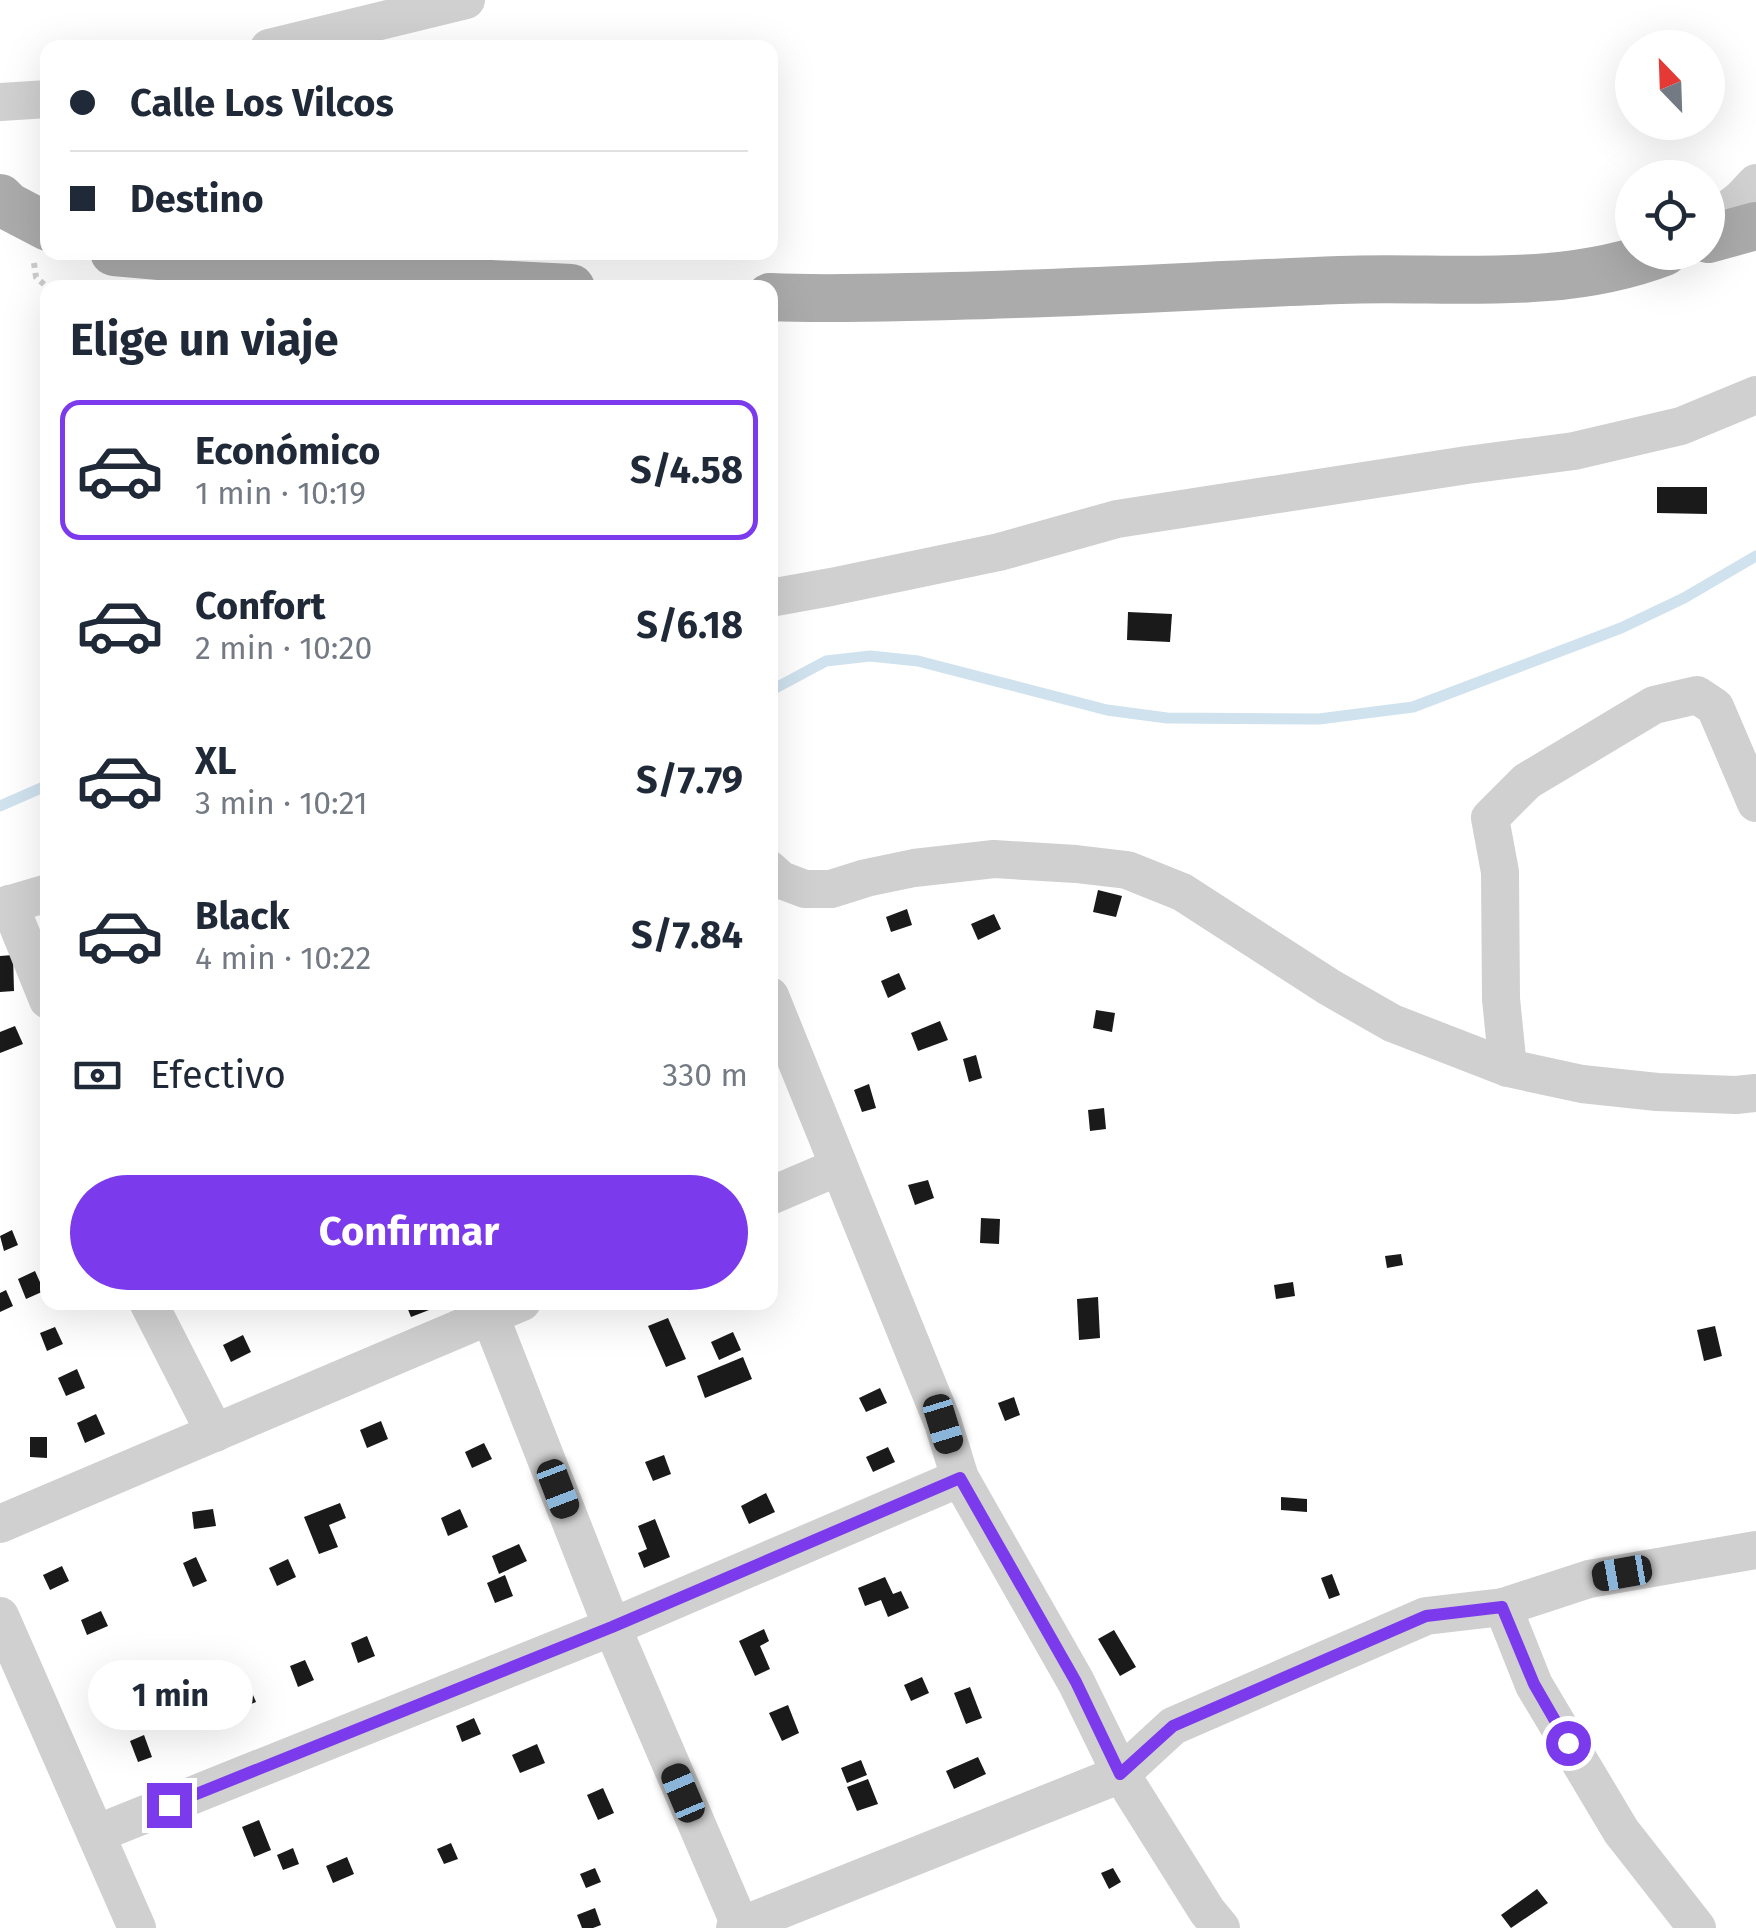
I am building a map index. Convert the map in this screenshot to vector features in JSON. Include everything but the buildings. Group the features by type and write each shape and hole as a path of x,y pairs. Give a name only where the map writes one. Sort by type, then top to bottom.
{"main road":[{"path":"0,198 40,223"},
{"path":"1725,234 1756,226"},
{"path":"204,260 429,280"},
{"path":"778,297 1108,292 1344,280 1528,280 1615,268"}],"street":[{"path":"302,40 466,0"},
{"path":"0,102 40,100"},
{"path":"1725,212 1756,183"},
{"path":"778,597 999,552 1117,519 1574,451 1681,426 1756,396"},
{"path":"1508,1068 1501,999 1500,872 1490,818 1528,781 1654,705 1697,695 1715,707 1756,803"},
{"path":"778,877 806,890 831,889 914,868 994,859 1126,870 1182,892 1392,1022 1508,1068 1582,1084 1657,1092 1756,1093"},
{"path":"40,895 4,905 40,983"},
{"path":"778,1016 943,1424 960,1478 1076,1682 1120,1774 1204,1922"},
{"path":"778,1193 838,1167"},
{"path":"152,1310 215,1433"},
{"path":"0,1524 506,1310 612,1627 737,1927 1120,1774 1173,1726 1426,1616 1502,1607 1589,1579 1756,1550"},
{"path":"96,1834 612,1627 960,1478"},
{"path":"1502,1607 1534,1684 1621,1830 1698,1928"},
{"path":"0,1616 137,1928"}],"waterway":[{"path":"778,687 826,661 870,656 918,661 1107,710 1167,718 1319,719 1413,707 1621,628 1684,598 1756,556"},
{"path":"0,806 40,788"}],"route":[{"path":"169,1805 612,1627 960,1478 1076,1682 1120,1774 1173,1726 1426,1616 1502,1607 1534,1684 1568,1743"}]}
